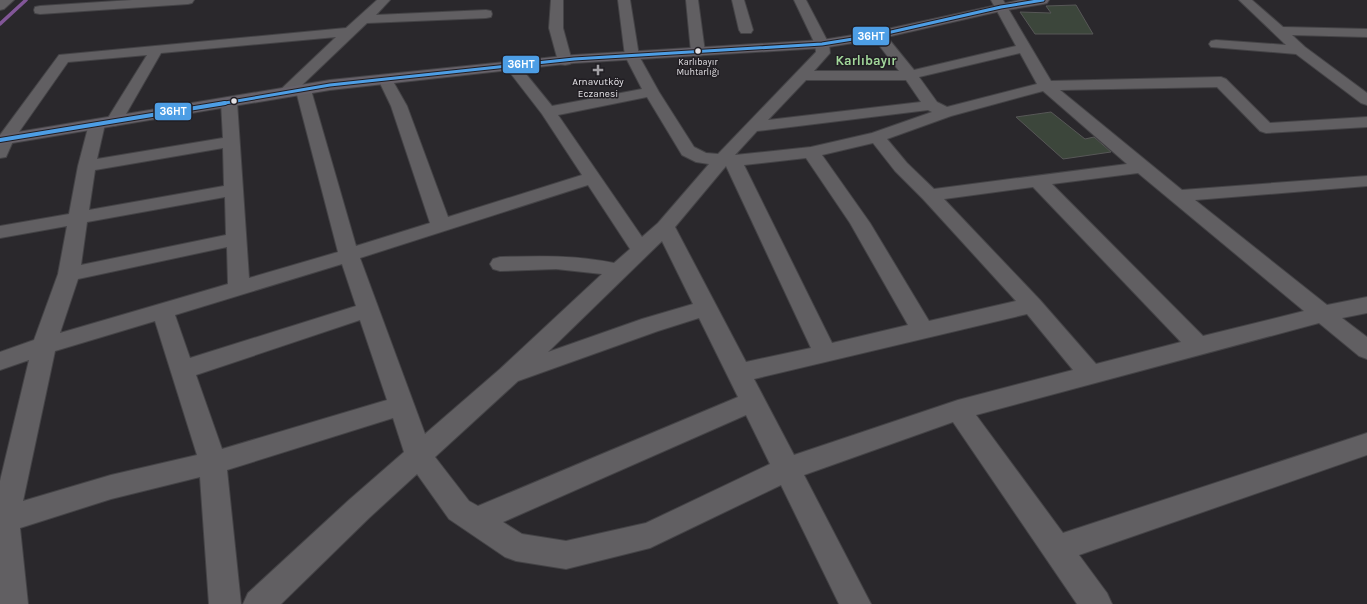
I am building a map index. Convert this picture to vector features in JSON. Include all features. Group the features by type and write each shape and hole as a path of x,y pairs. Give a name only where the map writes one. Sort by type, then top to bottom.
{"main road":[{"path":"2,144 106,122 294,91 385,79 565,60 822,44 878,35 998,4 1043,0"}],"street":[{"path":"0,6 8,0"},
{"path":"40,10 105,3 188,0"},
{"path":"384,0 349,32 294,91 419,456 459,510 516,547 566,555 650,536 787,469 958,410 1198,345 1322,314 1367,305"},
{"path":"557,0 556,28 565,60"},
{"path":"624,0 632,56 651,92 688,151 702,158 727,161 811,152 877,137 938,109"},
{"path":"692,0 698,52"},
{"path":"738,0 746,30"},
{"path":"259,604 359,509 509,375 619,271 665,227 727,161 753,127 823,53 822,44 800,0"},
{"path":"1245,0 1300,50 1367,100"},
{"path":"998,4 1046,86 1142,167 1367,350"},
{"path":"363,20 486,14"},
{"path":"1280,31 1367,33"},
{"path":"2,144 64,58 349,32"},
{"path":"878,35 938,109"},
{"path":"1216,44 1300,50"},
{"path":"801,75 910,75 1024,48"},
{"path":"12,604 3,521 44,346 69,274 87,166 106,122 157,49"},
{"path":"512,66 548,112 641,250"},
{"path":"385,79 400,106 441,226"},
{"path":"1343,83 1367,80"},
{"path":"753,127 938,109 1046,86 1221,82 1266,128 1367,122"},
{"path":"548,112 651,92"},
{"path":"229,102 239,289"},
{"path":"877,137 901,167 930,196 1032,306 1090,374"},
{"path":"87,166 230,142"},
{"path":"811,152 860,223 922,331"},
{"path":"727,161 825,353"},
{"path":"930,196 1142,167"},
{"path":"0,361 44,346 349,255 592,178"},
{"path":"1038,181 1198,345"},
{"path":"1178,196 1367,181"},
{"path":"0,232 233,190"},
{"path":"665,227 855,604"},
{"path":"69,274 236,239"},
{"path":"500,264 556,262 591,265 619,271"},
{"path":"739,373 1032,306"},
{"path":"509,375 650,325 706,308"},
{"path":"182,370 368,310"},
{"path":"163,311 213,463 225,604"},
{"path":"475,521 753,401"},
{"path":"3,521 112,487 213,463 402,405"},
{"path":"958,410 1096,604"},
{"path":"1057,549 1367,444"}],"building":[{"path":"1076,5 1093,34 1035,34 1020,12 1051,13 1046,6"},
{"path":"1051,112 1085,139 1094,137 1111,152 1063,159 1016,117"}],"waterway":[{"path":"0,24 26,0"}],"transit line":[{"name":"36HT","path":"0,140 330,85 574,59 822,44 878,35 1001,7 1043,0"}],"place":[{"name":"Karlıbayır Muhtarlığı","path":"698,51"},
{"name":"Arnavutköy Eczanesi","path":"598,70"}],"district":[{"name":"Karlıbayır","path":"866,60"}]}
